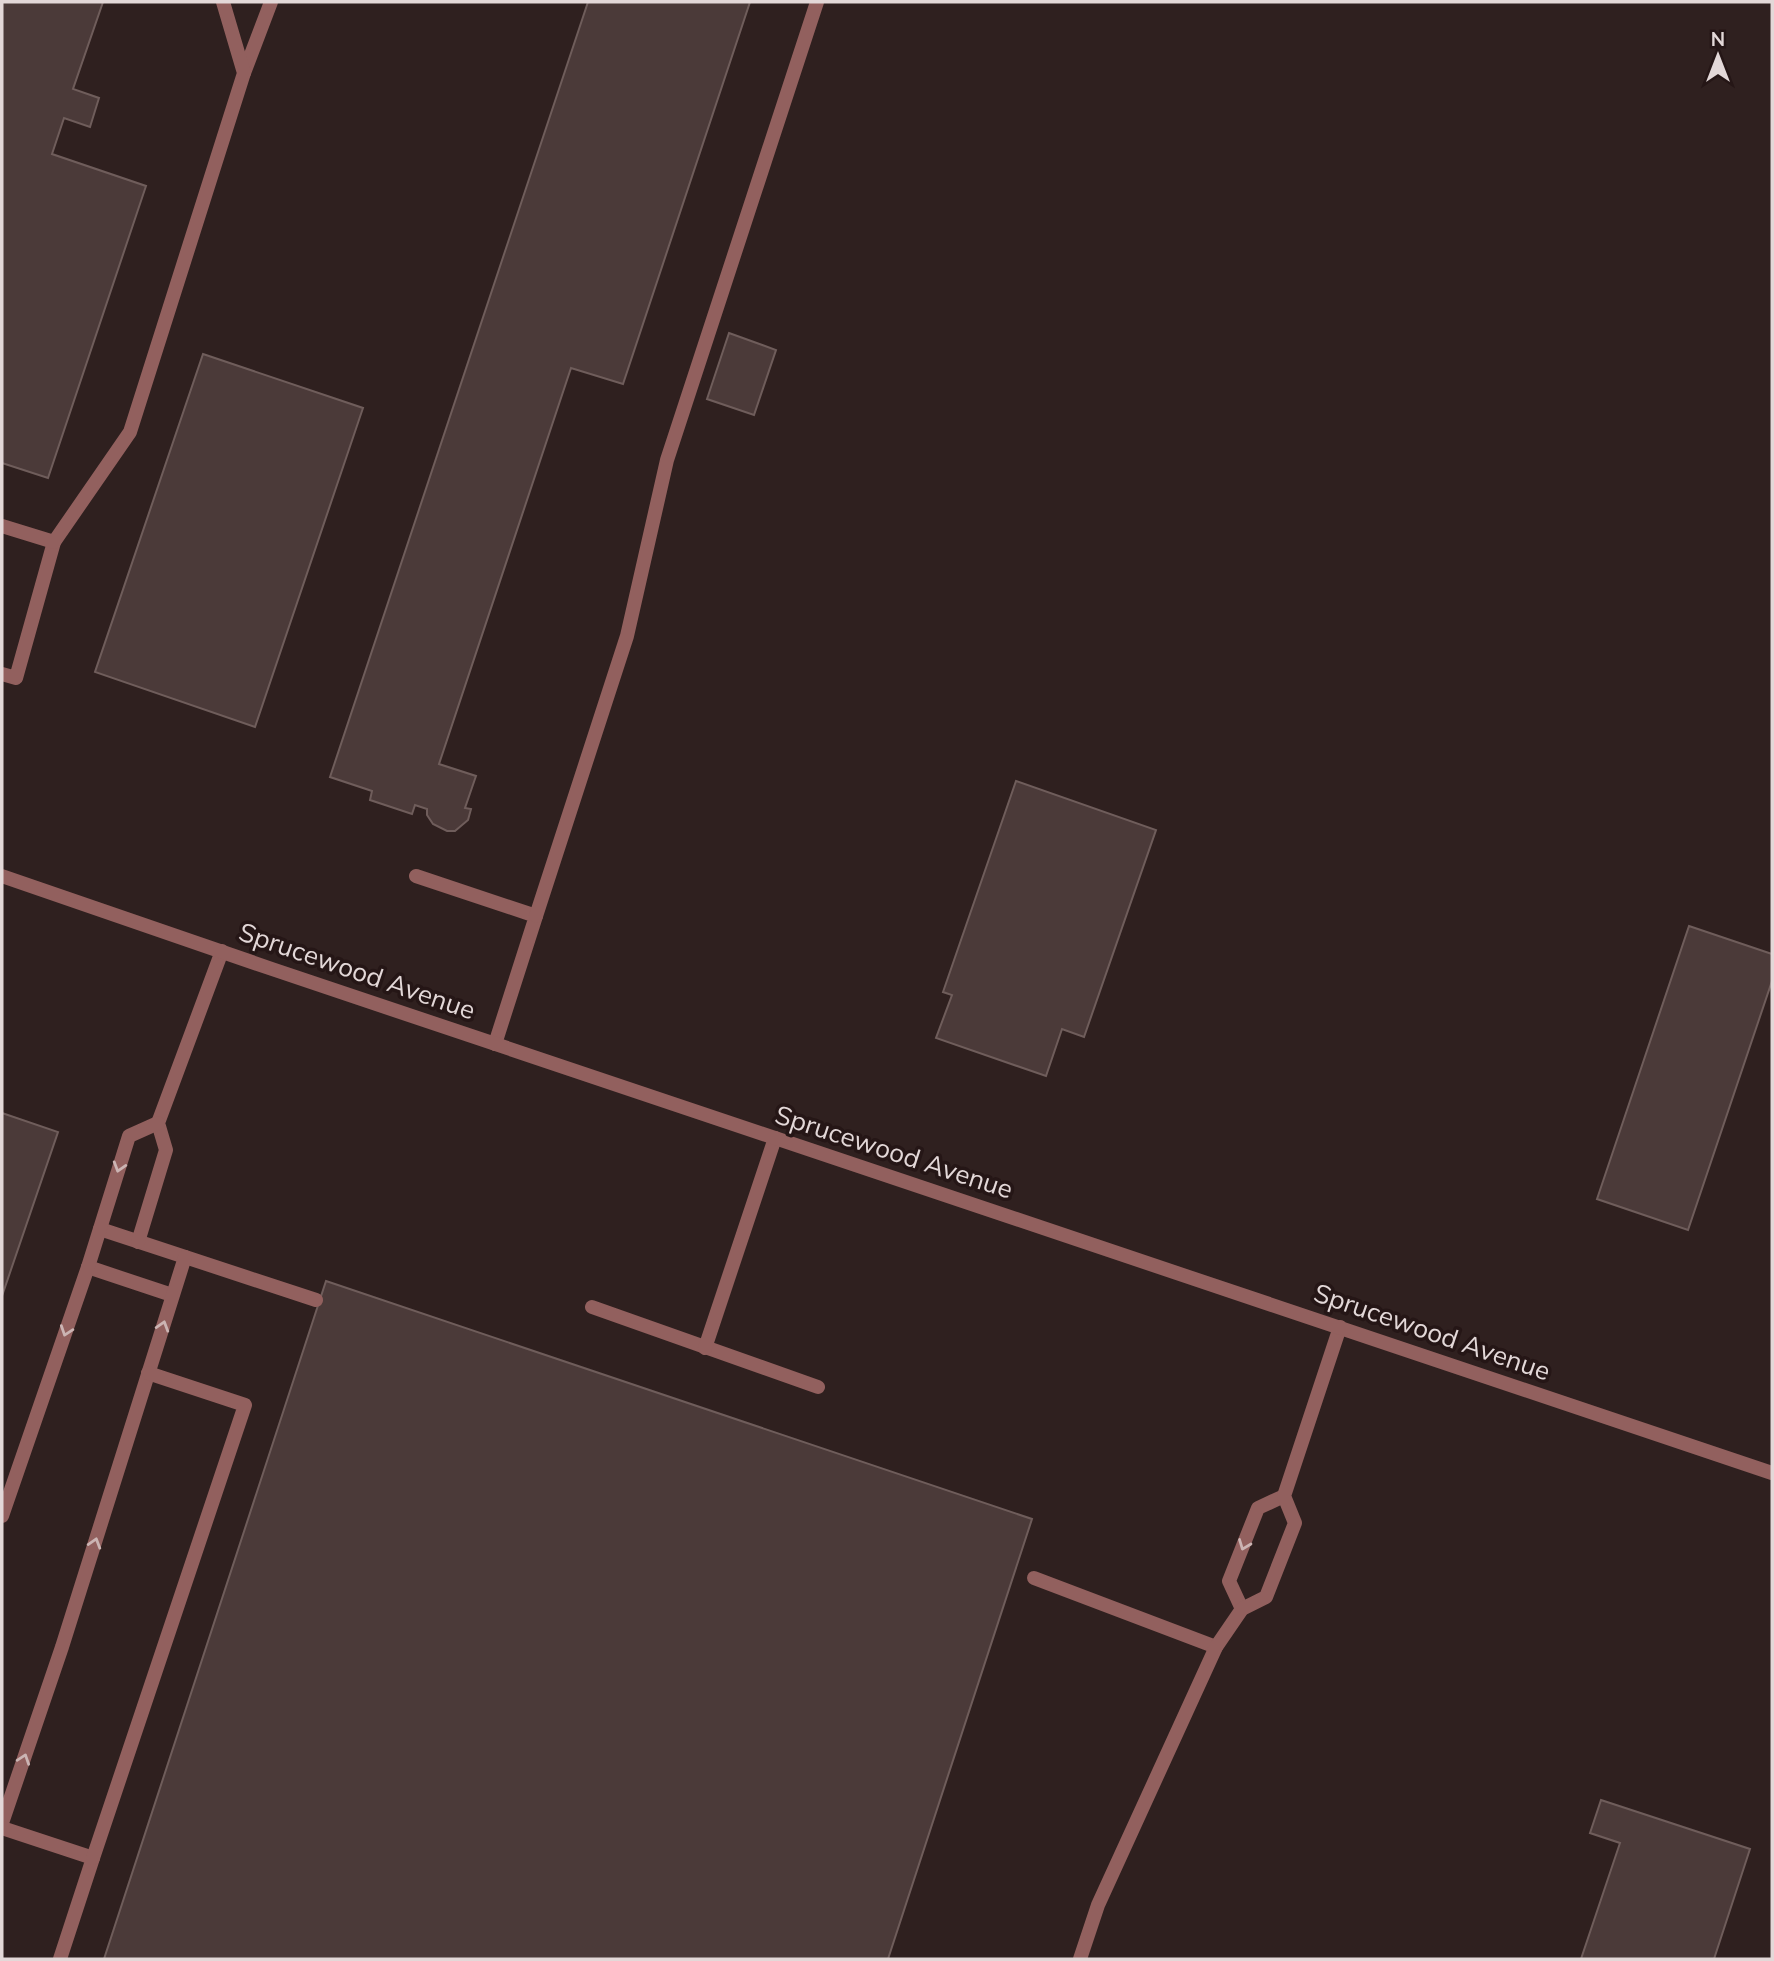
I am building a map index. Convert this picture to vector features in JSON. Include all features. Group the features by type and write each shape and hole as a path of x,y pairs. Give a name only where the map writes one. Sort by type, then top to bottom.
{"street":[{"path":"223,2 244,73"},
{"path":"2,674 16,678 54,542 131,432 244,73 271,2"},
{"path":"495,1044 627,636 667,460 817,2"},
{"path":"2,526 54,542"},
{"name":"Sprucewood Avenue","path":"2,876 1772,1473"},
{"path":"416,876 536,916"},
{"path":"138,1241 166,1150 158,1123 222,951"},
{"path":"2,1517 88,1267 129,1136 158,1123"},
{"path":"705,1348 775,1138"},
{"path":"100,1229 316,1300"},
{"path":"93,1858 2,1826 62,1647 185,1257"},
{"path":"88,1267 172,1295"},
{"path":"592,1307 818,1387"},
{"path":"1080,1959 1098,1905 1216,1647 1242,1609 1266,1597 1295,1523 1284,1496 1340,1327"},
{"path":"60,1959 245,1405 148,1373"},
{"path":"1242,1609 1230,1581 1258,1508 1284,1496"},
{"path":"1034,1578 1216,1647"}],"building":[{"path":"2,2 103,2 73,89 99,98 90,127 64,118 52,154 146,186 48,478 2,463"},
{"path":"588,2 750,2 623,384 571,368 439,764 476,776 465,808 471,809 468,820 455,831 447,831 433,824 427,815 427,809 415,805 412,814 370,800 372,791 330,777"},
{"path":"729,333 776,350 754,415 707,399"},
{"path":"203,354 363,408 255,727 95,672"},
{"path":"1016,781 1156,830 1084,1037 1062,1029 1046,1076 936,1038 952,995 943,992"},
{"path":"1689,926 1772,954 1772,981 1688,1230 1597,1199"},
{"path":"2,1113 58,1132 2,1296"},
{"path":"326,1281 1032,1519 888,1959 104,1959"},
{"path":"1601,1800 1750,1849 1714,1959 1581,1959 1620,1843 1590,1833"}]}
